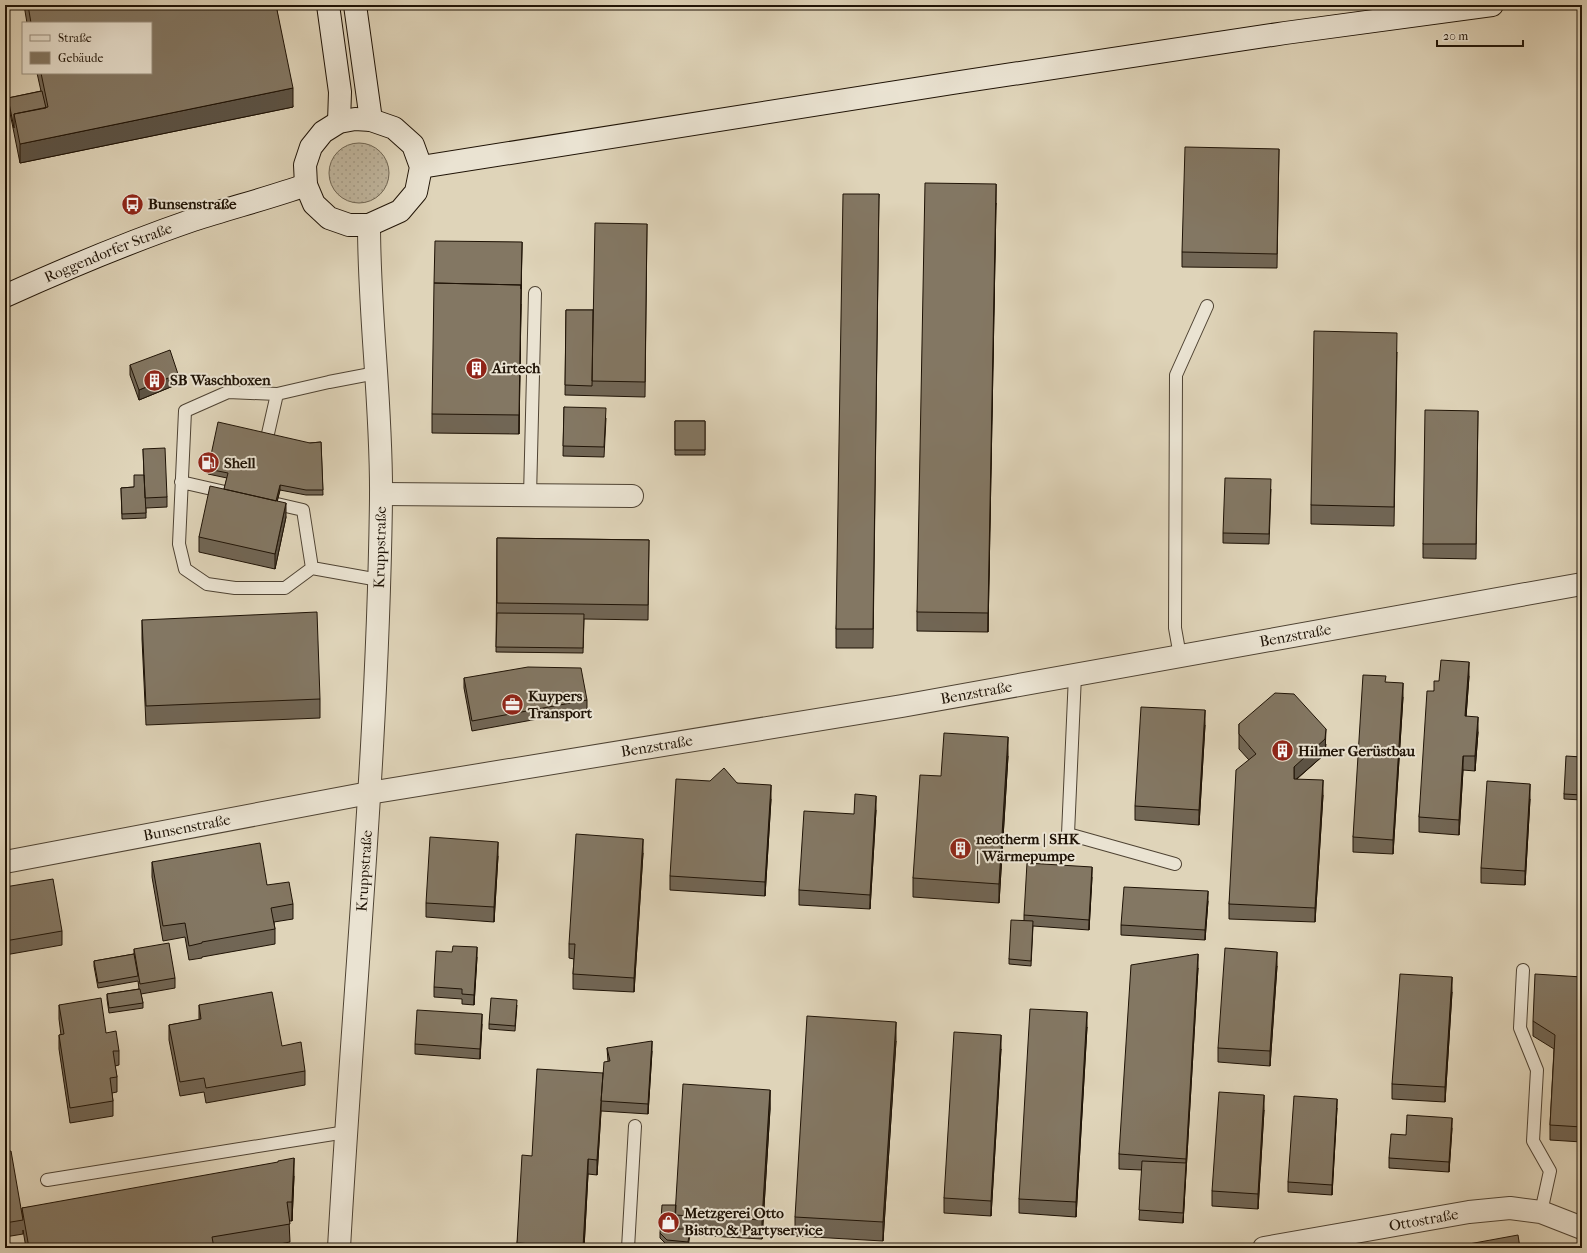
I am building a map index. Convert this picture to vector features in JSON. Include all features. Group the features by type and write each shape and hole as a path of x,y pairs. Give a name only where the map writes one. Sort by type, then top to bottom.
{"street":[{"path":"328,5 340,92 340,122"},
{"path":"355,5 371,120"},
{"path":"421,167 961,81 1285,33 1492,5"},
{"path":"355,119 371,120 394,128 413,145 421,167 416,192 400,211 369,225 349,225 329,218 314,204 306,185 305,165 311,147 323,132 340,122 355,119"},
{"name":"Roggendorfer Straße","path":"5,296 77,263 193,220 278,195 306,185"},
{"name":"Kruppstraße","path":"339,1248 369,793 379,580 381,494 369,253 369,225"},
{"name":"Kruppstraße","path":"381,494 632,496"},
{"name":"Benzstraße","path":"369,793 902,706 1582,584"},
{"name":"Bunsenstraße","path":"5,862 369,793"},
{"name":"Ottostraße","path":"1264,1248 1469,1212 1510,1208 1541,1212 1582,1228"}],"lane":[{"path":"530,496 535,293"},
{"path":"1180,656 1175,628 1176,375 1207,306"},
{"path":"376,373 277,394 228,392 185,411 179,544 185,569 207,584 235,588 285,588 312,568 379,580"},
{"path":"267,438 277,394"},
{"path":"181,482 225,492"},
{"path":"277,504 303,510 312,568"},
{"path":"1075,675 1068,834 1175,864"},
{"path":"1523,970 1520,1028 1536,1070 1534,1141 1550,1171 1541,1212"},
{"path":"628,1248 635,1126"},
{"path":"47,1180 346,1132"}],"shaded area":[{"path":"353,143 365,143 376,148 384,156 389,167 387,185 376,198 365,203 353,203 342,198 334,190 329,179 329,167 334,156 342,148"}],"building":[{"path":"28,5 276,5 293,88 20,144 14,114 48,107 41,74 152,74 152,22 31,22"},
{"path":"42,91 46,108 14,114 14,128 8,98"},
{"path":"1185,147 1279,149 1277,254 1182,252"},
{"path":"925,183 996,184 988,613 917,612"},
{"path":"843,194 879,194 873,629 836,629"},
{"path":"595,223 647,224 645,382 592,381"},
{"path":"435,241 522,242 521,289 521,285 434,283"},
{"name":"Airtech","path":"434,283 521,285 519,415 432,414"},
{"path":"566,310 593,310 592,386 565,385"},
{"path":"1314,331 1397,333 1394,507 1311,505"},
{"path":"170,350 178,374 139,390 130,365"},
{"path":"564,407 606,408 604,447 563,446"},
{"path":"1425,410 1478,411 1476,544 1423,544"},
{"path":"675,421 705,421 705,450 675,450"},
{"path":"218,422 310,443 321,442 323,490 306,490 280,485 276,501 224,489 228,473 208,469"},
{"path":"165,448 167,497 145,498 143,449"},
{"path":"134,475 144,475 146,513 122,514 121,488 134,487"},
{"path":"1225,478 1271,479 1269,534 1223,533"},
{"path":"210,486 286,503 275,554 199,537"},
{"path":"497,538 649,540 648,605 497,603"},
{"path":"317,612 320,699 146,706 142,620"},
{"path":"497,613 584,614 583,648 496,647"},
{"path":"1441,660 1469,662 1465,716 1478,717 1475,756 1463,756 1459,820 1419,817 1427,691 1434,691 1434,681 1439,681"},
{"path":"528,667 581,668 587,700 472,721 464,678"},
{"path":"1363,675 1386,676 1385,682 1403,683 1393,840 1353,837"},
{"path":"1275,693 1294,694 1326,729 1325,739 1294,767 1294,779 1323,780 1315,908 1229,904 1236,770 1256,754 1239,734 1239,724"},
{"path":"1141,707 1205,710 1199,810 1135,806"},
{"name":"neotherm | SHK | Wärmepumpe","path":"944,733 1008,737 999,884 913,878 920,775 941,776"},
{"path":"1566,756 1582,757 1582,795 1564,794"},
{"path":"724,768 737,783 771,785 765,882 670,876 676,779 710,781"},
{"path":"1487,781 1530,784 1525,871 1481,868"},
{"path":"855,794 876,796 870,895 799,890 804,811 854,814"},
{"path":"576,834 643,839 634,978 573,974 575,944 569,944"},
{"path":"430,837 498,842 494,907 426,903"},
{"path":"260,843 267,885 289,882 293,904 271,908 275,929 202,942 189,946 185,923 163,926 152,862"},
{"path":"1027,863 1092,867 1089,920 1024,915"},
{"path":"53,879 62,931 5,941 5,887"},
{"path":"1124,887 1208,891 1205,930 1121,925"},
{"path":"1011,920 1033,921 1031,961 1009,959"},
{"path":"169,943 175,978 140,984 134,949"},
{"path":"453,946 477,947 474,995 462,994 462,989 434,987 436,951 452,952"},
{"path":"1225,948 1277,952 1270,1051 1218,1048"},
{"path":"134,954 138,976 98,983 94,961"},
{"path":"1198,954 1186,1159 1119,1154 1131,965"},
{"path":"1400,974 1452,977 1445,1087 1392,1084"},
{"path":"1535,974 1582,977 1582,1127 1550,1125 1555,1035 1533,1021"},
{"path":"140,989 143,1003 109,1008 107,994"},
{"path":"272,992 282,1046 301,1042 305,1071 206,1088 204,1078 180,1082 169,1025 201,1019 199,1005"},
{"path":"101,998 106,1033 116,1031 119,1051 113,1051 117,1077 110,1078 113,1101 70,1108 59,1035 64,1034 59,1005"},
{"path":"491,998 517,1000 515,1026 489,1024"},
{"path":"1030,1009 1087,1012 1076,1202 1019,1199"},
{"path":"417,1010 482,1014 480,1049 415,1044"},
{"path":"807,1016 896,1022 883,1222 795,1217"},
{"path":"954,1032 1001,1035 991,1201 944,1198"},
{"path":"652,1041 648,1104 601,1101 604,1062 610,1061 607,1048"},
{"path":"537,1069 603,1073 597,1160 588,1159 583,1247 517,1243 522,1155 532,1156"},
{"path":"683,1084 770,1090 762,1220 675,1215"},
{"path":"1219,1092 1264,1095 1258,1194 1212,1191"},
{"path":"1294,1096 1337,1099 1332,1185 1288,1182"},
{"path":"1407,1115 1452,1118 1449,1162 1389,1158 1391,1134 1406,1135"},
{"path":"11,1151 23,1220 5,1223 5,1152"},
{"path":"294,1158 292,1202 287,1202 290,1224 212,1237 214,1248 29,1248 22,1208"},
{"path":"1142,1161 1186,1163 1183,1213 1139,1210"},
{"name":"Metzgerei Otto Bistro & Partyservice","path":"662,1205 676,1205 675,1229 690,1229 688,1242 667,1240 660,1233"},
{"path":"1518,1235 1520,1248 1447,1248"}],"place":[{"name":"Bunsenstraße","path":"133,204"},
{"name":"Airtech","path":"477,368"},
{"name":"SB Waschboxen","path":"154,380"},
{"name":"Shell","path":"208,463"},
{"name":"Kuypers Transport","path":"513,705"},
{"name":"Hilmer Gerüstbau","path":"1283,751"},
{"name":"neotherm | SHK | Wärmepumpe","path":"960,848"},
{"name":"Metzgerei Otto Bistro & Partyservice","path":"668,1222"}]}
